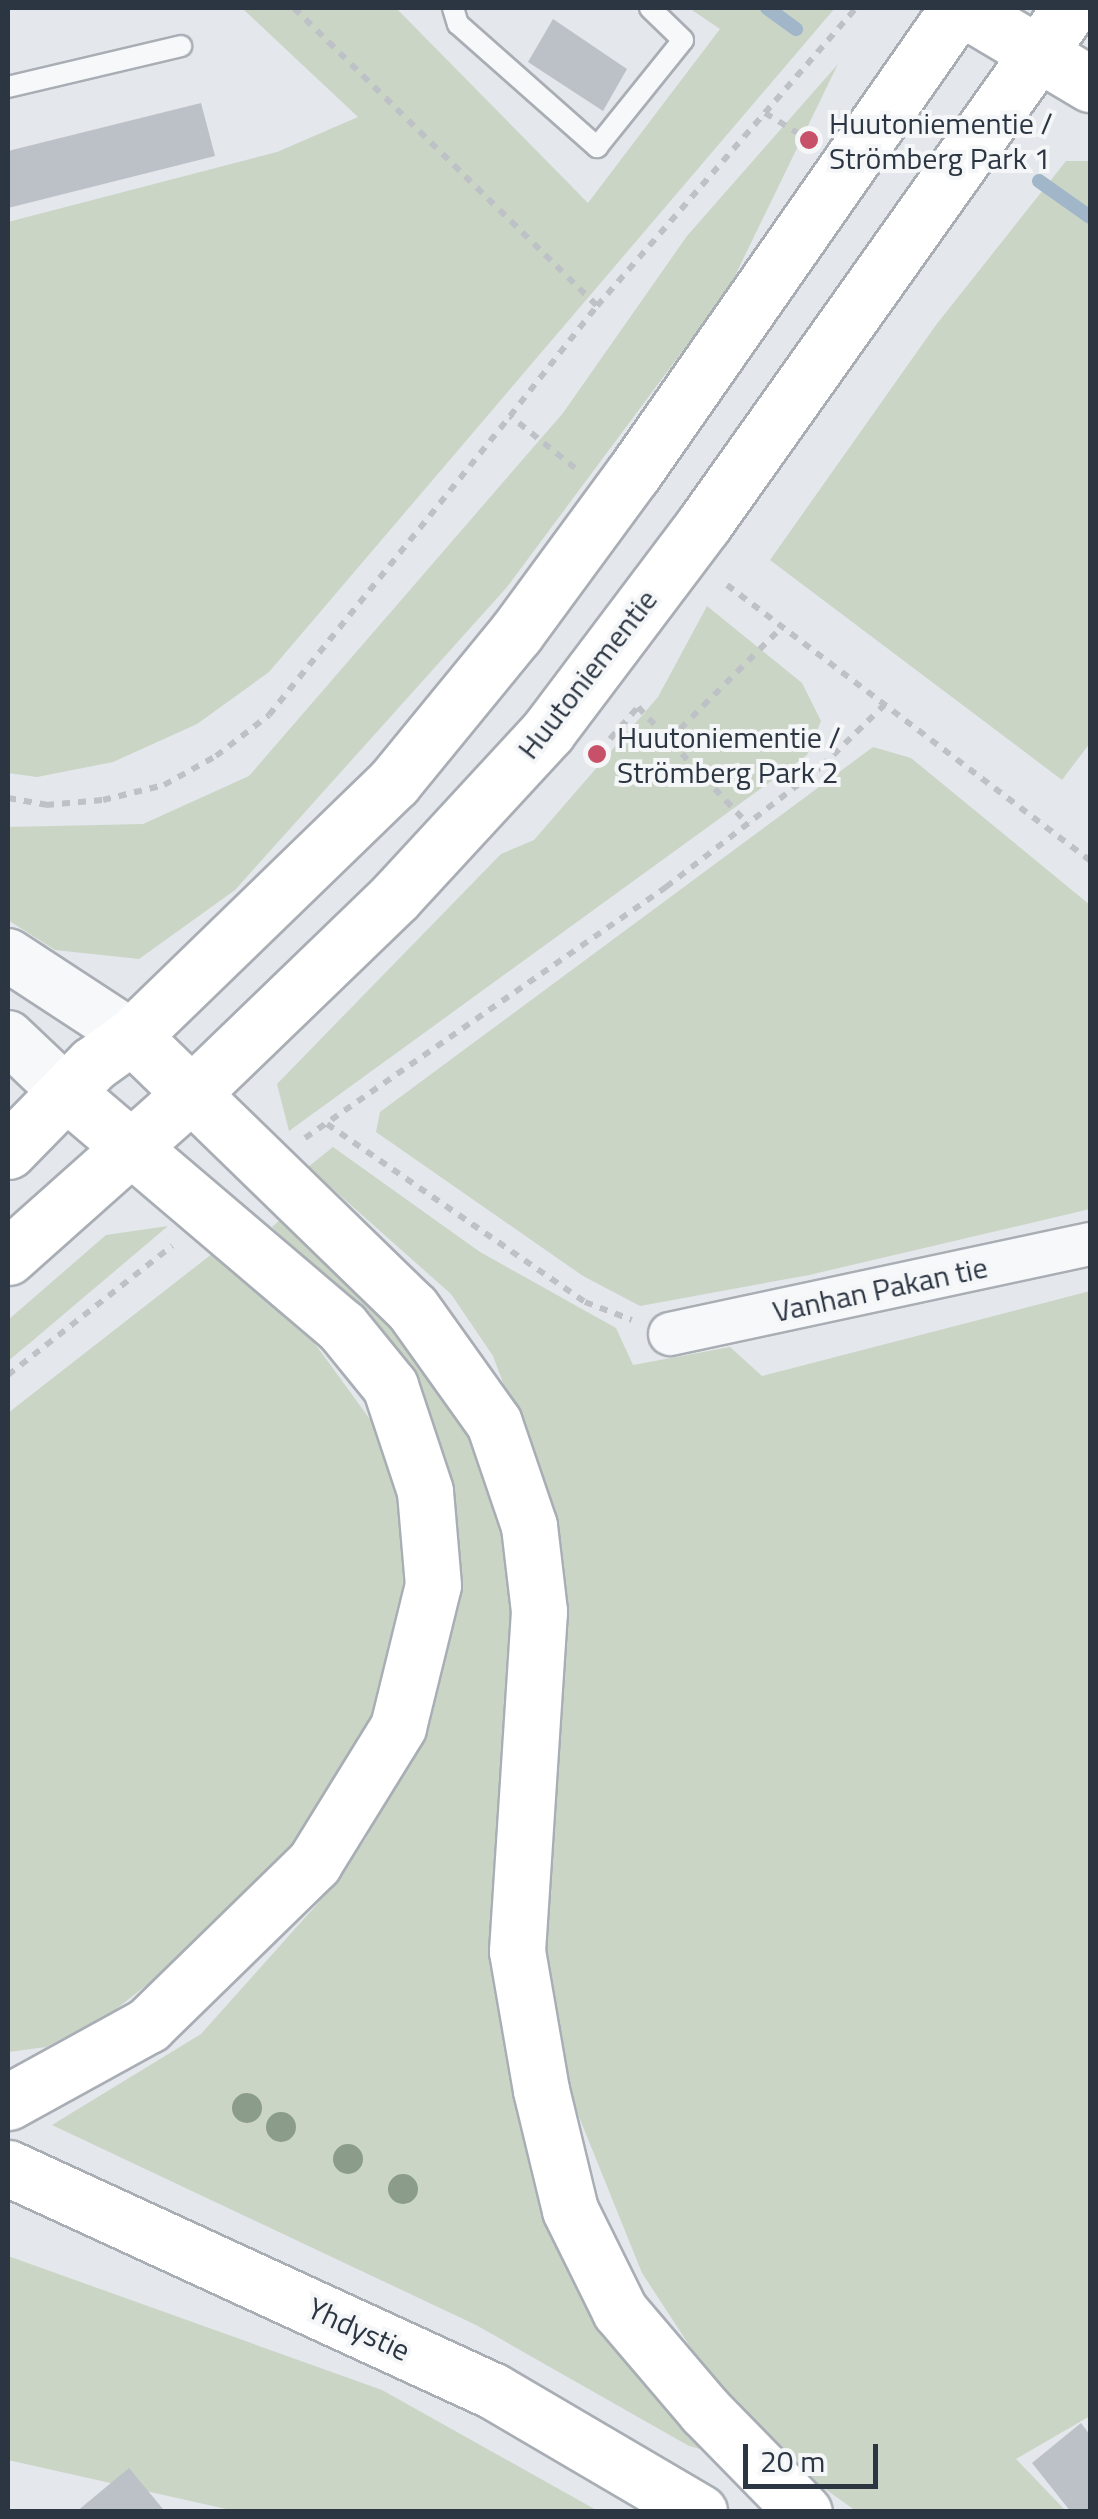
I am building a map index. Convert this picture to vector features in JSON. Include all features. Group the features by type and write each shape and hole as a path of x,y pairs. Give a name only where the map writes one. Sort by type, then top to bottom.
{"main road":[{"path":"8,1152 94,1064 132,1036 394,782 516,633 633,474 960,8 1090,84"},
{"path":"1073,8 1090,17"},
{"name":"Huutoniementie","path":"8,1256 189,1096 396,896 548,730 704,524 1037,53 1073,8"},
{"path":"132,1036 189,1096 412,1308 494,1423 529,1526 539,1611 517,1951 541,2090 570,2210 620,2311 705,2411 804,2512"},
{"path":"8,2102 148,2025 314,1864 398,1727 433,1585 425,1491 390,1386 342,1327 66,1092"},
{"name":"Yhdystie","path":"8,2168 493,2391 698,2512"}],"street":[{"path":"8,955 132,1036"},
{"path":"8,1038 66,1092"},
{"name":"Vanhan Pakan tie","path":"670,1334 1090,1244"}],"lane":[{"path":"453,8 458,24 596,147 683,40 650,8"},
{"path":"8,87 180,46"}],"path":[{"path":"294,8 597,306"},
{"path":"8,798 46,804 102,800 164,785 216,756 269,715 597,306 856,8"},
{"path":"764,113 809,140"},
{"path":"510,416 580,472"},
{"path":"727,585 1090,861"},
{"path":"670,740 782,627"},
{"path":"262,1163 327,1124 748,824 822,766 884,705"},
{"path":"638,706 748,824"},
{"path":"327,1124 585,1302 670,1334"},
{"path":"8,1375 211,1215"}],"green space":[{"path":"242,8 396,8 588,203 720,29 689,8 835,8 269,672 197,724 113,762 37,777 8,773 8,222 277,152 358,117"},
{"path":"838,64 728,290 507,587 235,890 139,959 55,950 8,920 8,827 143,824 249,776 563,413 687,236"},
{"path":"1066,161 1090,161 1090,743 1062,780 770,560 936,325"},
{"path":"707,606 802,683 821,721 807,755 289,1131 277,1084 501,854 534,840 658,697"},
{"path":"873,747 911,758 1090,905 1090,1209 809,1275 640,1306 583,1276 376,1132 380,1112"},
{"path":"333,1147 480,1252 616,1328 633,1365 730,1347 762,1376 1090,1291 1090,2416 1016,2459 1066,2511 856,2511 814,2481 710,2377 642,2273 563,2077 544,1930 543,1489 493,1356 451,1294 308,1167"},
{"path":"281,1219 383,1304 478,1447 503,1519 515,1609 501,2015 708,2451 689,2446 476,2325 52,2125 201,2034 319,1902 365,1840 409,1759 442,1664 460,1569 452,1497 377,1327 272,1227"},
{"path":"168,1226 8,1361 8,1320 106,1235"},
{"path":"217,1250 297,1319 385,1440 406,1530 399,1645 367,1727 311,1827 231,1918 110,2014 46,2047 8,2052 8,1413"},
{"path":"8,2256 382,2390 598,2511 235,2511 8,2460"}],"building":[{"path":"553,19 627,69 603,111 528,62"},
{"path":"201,103 215,156 8,208 8,151"},
{"path":"1081,2423 1090,2435 1090,2512 1071,2512 1032,2463"},
{"path":"129,2468 163,2509 76,2512"}],"waterway":[{"path":"767,8 796,29"},
{"path":"1039,181 1090,217"}],"place":[{"name":"Huutoniementie / Strömberg Park 1","path":"809,140"},
{"name":"Huutoniementie / Strömberg Park 2","path":"597,754"}]}
